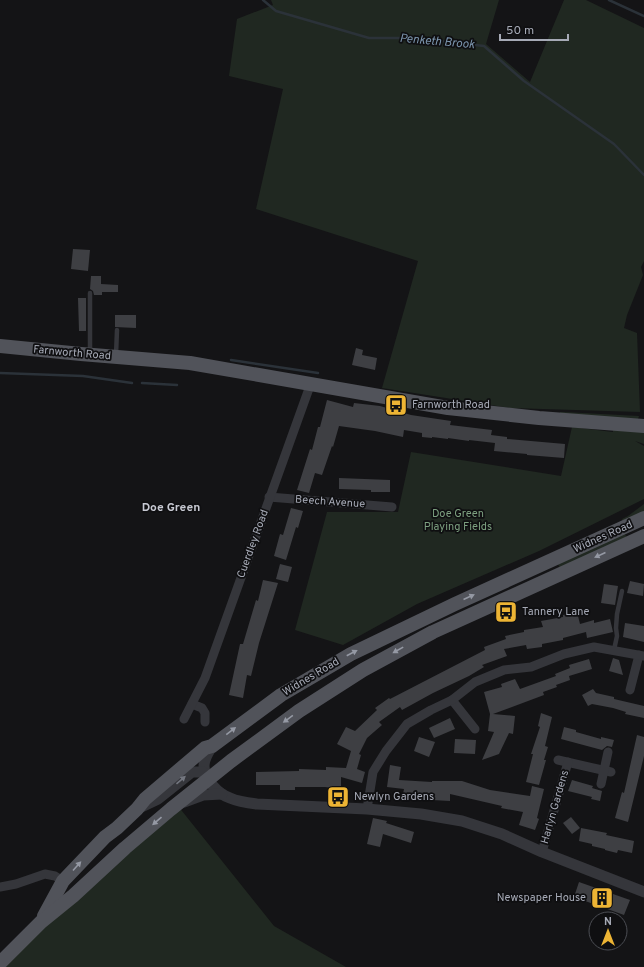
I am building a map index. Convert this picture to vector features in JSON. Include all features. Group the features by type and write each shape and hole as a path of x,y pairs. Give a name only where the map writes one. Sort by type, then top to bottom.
{"main road":[{"name":"Farnworth Road","path":"0,346 190,363 448,408 491,414 644,426"},
{"name":"Widnes Road","path":"41,922 63,881 105,837 137,809 145,799 205,748 212,746 281,695 351,654 448,607 644,518"},
{"name":"Widnes Road","path":"0,963 41,922 74,896 125,848 171,809 208,778 299,711 363,670 457,620 644,536"}],"street":[{"name":"Cuerdley Road","path":"184,719 205,678 311,383"},
{"name":"Beech Avenue","path":"269,497 392,507"},
{"path":"367,809 373,772 386,751 407,724 452,700 475,682 504,670 531,667 564,654 594,647 641,655 630,690"},
{"path":"452,700 475,729"},
{"path":"192,704 202,708 205,712 205,722"},
{"path":"208,778 204,764 212,746"},
{"path":"601,784 607,771 608,752"},
{"name":"Harlyn Gardens","path":"558,760 607,771"},
{"name":"Harlyn Gardens","path":"542,852 568,762"},
{"path":"137,809 158,799 192,772 202,772 222,794 236,800 257,804 367,809 422,814 462,821 502,834 542,852 644,892"},
{"path":"171,809 203,795 222,794"},
{"path":"0,887 16,884 45,874 55,876 63,881"}],"lane":[{"path":"90,293 90,355"},
{"path":"116,357 118,330"},
{"path":"614,650 617,636 617,614 622,591"}],"green space":[{"path":"271,0 499,0 486,44 530,82 564,0 586,0 644,28 644,261 641,267 643,275 627,315 624,328 637,333 640,412 510,408 382,388 418,261 256,209 283,89 229,76 237,19 273,5"},
{"path":"560,412 639,416 638,419 560,415"},
{"name":"Doe Green Playing Fields","path":"572,427 613,432 613,428 644,432 644,444 635,441 644,446 644,499 539,551 417,604 343,645 295,630 327,512 398,512 411,452 561,476"},
{"path":"644,504 644,512 623,522 622,519"},
{"path":"624,532 627,538 560,568 557,562"},
{"path":"178,806 274,926 346,967 5,967 58,914"}],"building":[{"path":"73,249 90,250 88,271 71,269"},
{"path":"91,276 101,276 101,284 118,285 118,292 102,292 102,295 94,295 93,291 90,289"},
{"path":"78,298 86,298 86,331 79,331"},
{"path":"115,315 136,315 136,328 115,327"},
{"path":"356,348 363,350 362,355 377,358 375,370 352,365"},
{"path":"327,400 353,407 354,403 380,406 411,415 451,421 450,425 492,430 491,435 507,437 507,439 565,444 564,458 494,451 495,443 422,437 422,433 404,430 403,437 339,426 333,447 332,446 322,475 315,473 309,493 297,490 310,449 312,450 318,427 320,427"},
{"path":"339,478 390,480 390,492 339,489"},
{"path":"291,508 303,511 298,528 296,527 286,560 274,556 280,534 283,535"},
{"path":"280,564 292,567 288,582 276,579"},
{"path":"263,580 278,583 259,643 251,676 247,675 243,698 229,695 240,644 243,644 256,600 258,601"},
{"path":"630,581 644,584 643,596 627,593"},
{"path":"604,584 618,586 615,605 601,603"},
{"path":"577,612 580,624 594,620 594,623 610,619 613,632 587,638 586,632 563,638 563,640 542,644 542,647 527,649 526,645 504,649 507,656 482,665 484,667 469,676 402,710 400,707 379,722 382,725 367,738 359,754 361,755 357,769 365,772 362,783 341,777 341,789 325,787 295,787 295,790 280,790 280,785 256,785 256,772 299,771 299,769 326,770 326,767 346,768 351,751 337,744 346,727 355,731 377,710 375,708 389,698 390,699 485,650 484,647 506,639 505,636 524,632 524,630 543,627 541,621 563,617 563,615"},
{"path":"625,623 644,626 644,642 623,637"},
{"path":"613,658 619,660 623,675 609,671"},
{"path":"589,659 592,669 569,676 570,680 543,692 544,695 493,714 515,716 513,734 509,733 499,754 482,760 494,732 488,731 490,714 484,692 502,687 501,684 515,679 520,689 556,676 555,674 570,668 569,665"},
{"path":"593,689 596,693 614,697 614,699 644,706 644,718 625,714 626,712 613,708 592,704 588,706 582,695"},
{"path":"541,713 552,717 545,746 548,747 544,760 546,760 539,785 526,782 533,754 531,754 540,727 538,726"},
{"path":"450,718 455,729 434,738 429,728"},
{"path":"564,727 601,739 601,737 614,740 612,747 607,746 602,750 561,739"},
{"path":"637,735 644,737 644,756 628,822 615,818 622,792 624,793"},
{"path":"419,737 435,742 429,757 414,751"},
{"path":"455,739 476,740 475,754 454,753"},
{"path":"390,765 401,767 399,780 432,782 462,781 490,790 530,796 532,786 544,789 537,818 539,819 535,830 519,825 523,812 501,808 502,806 450,794 450,801 432,800 432,796 403,794 404,789 387,787"},
{"path":"572,780 593,786 592,788 602,791 600,801 591,799 592,797 568,791"},
{"path":"571,817 580,828 572,834 563,823"},
{"path":"373,818 387,821 386,823 414,832 411,843 383,834 380,847 367,844"},
{"path":"581,828 607,833 606,835 634,841 632,853 618,850 617,853 579,841"},
{"name":"Newspaper House","path":"579,882 630,900 626,911 613,911 574,897"}],"waterway":[{"name":"Penketh Brook","path":"263,0 276,11 369,38 415,38 484,46 524,81 614,144 644,175"},
{"path":"609,0 644,16"},
{"path":"231,360 318,373"},
{"path":"0,373 83,376 132,383"},
{"path":"142,383 177,385"}],"place":[{"name":"Farnworth Road","path":"396,405"},
{"name":"Tannery Lane","path":"506,612"},
{"name":"Newlyn Gardens","path":"338,797"},
{"name":"Newspaper House","path":"602,898"}],"district":[{"name":"Doe Green","path":"171,508"}]}
